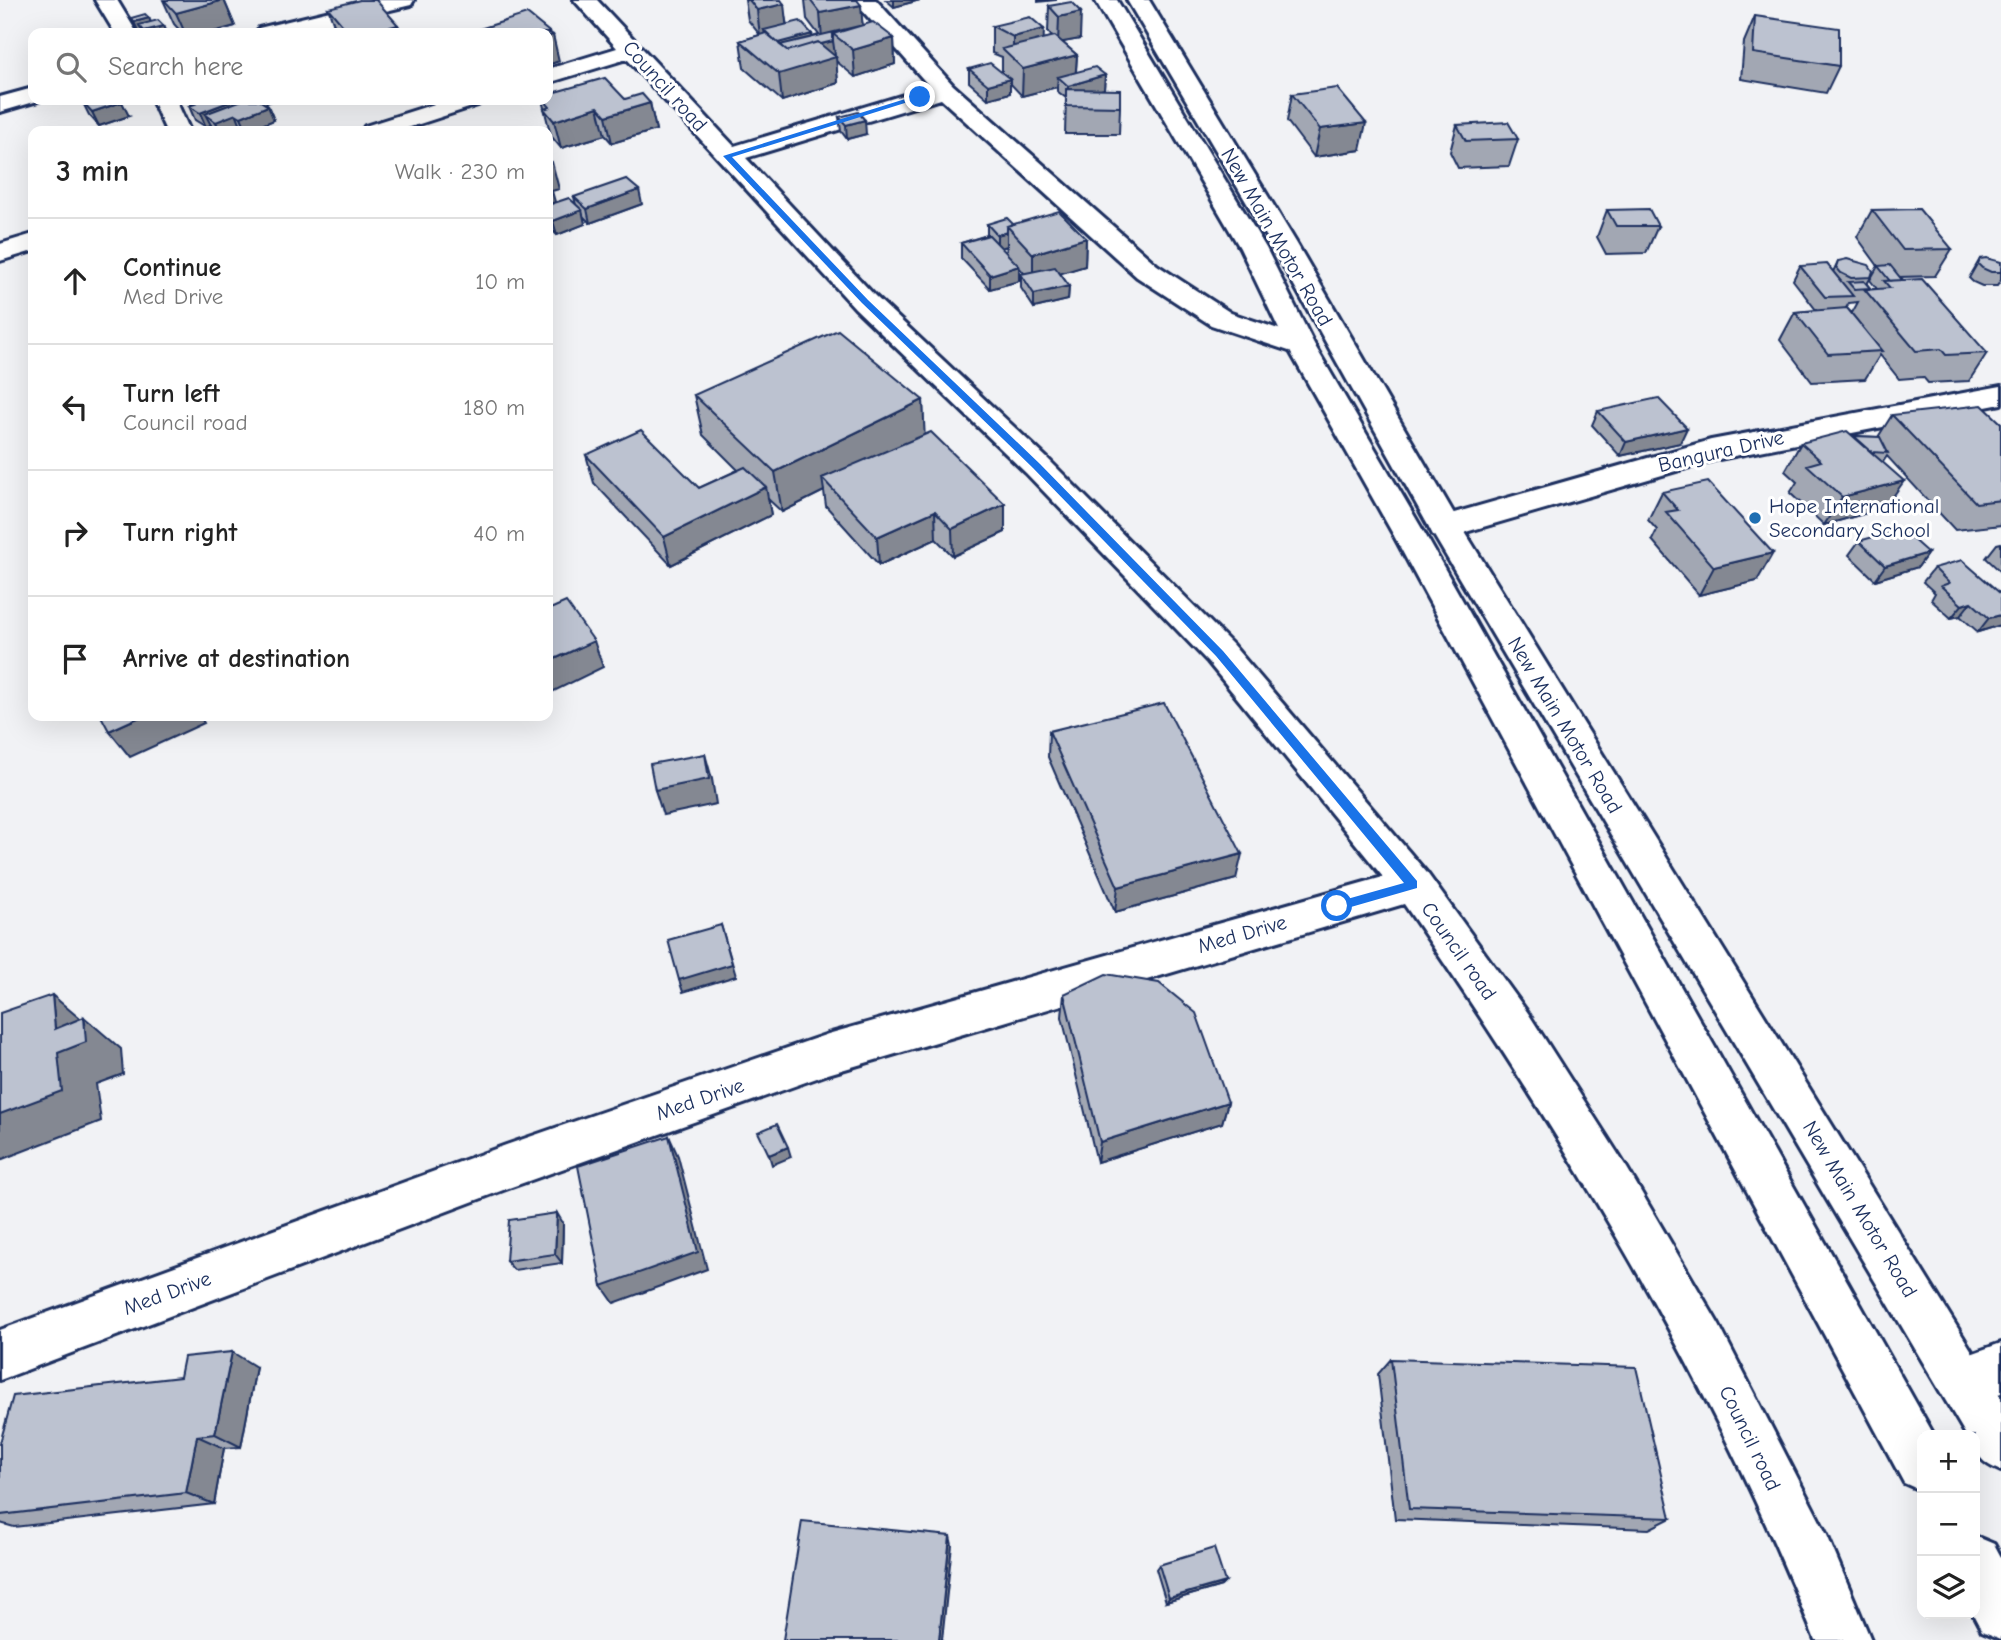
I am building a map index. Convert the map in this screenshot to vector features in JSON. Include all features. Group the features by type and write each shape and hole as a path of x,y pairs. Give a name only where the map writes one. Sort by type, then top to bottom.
{"main road":[{"path":"106,0 123,28"},
{"path":"288,28 403,0"},
{"name":"Council road","path":"585,0 865,302 1037,466 1220,653 1413,885 1513,1027 1611,1184 1689,1320 1808,1554 1843,1640"},
{"path":"864,0 945,90 1147,271 1221,319 1301,346"},
{"name":"New Main Motor Road","path":"1106,0 1253,248 1301,346 1429,570 1917,1456"},
{"name":"New Main Motor Road","path":"1138,0 1284,244 1445,527 1982,1374 2001,1445"},
{"path":"553,74 633,50"},
{"path":"727,156 945,90"},
{"path":"0,105 28,97"},
{"path":"166,105 175,126"},
{"path":"389,126 455,105"},
{"path":"0,253 28,244"},
{"name":"Bangura Drive","path":"1445,527 1711,450 2001,395"},
{"name":"Med Drive","path":"0,1355 506,1167 828,1054 1413,885"},
{"path":"1980,1572 2001,1612"}],"building":[{"path":"164,0 224,0 176,13"},
{"path":"360,0 376,0 398,25 386,28 345,28 328,8"},
{"path":"749,0 781,0 784,4 757,10"},
{"path":"810,0 857,0 861,5 820,13"},
{"path":"1071,2 1081,12 1059,17 1049,6"},
{"path":"145,14 149,18 134,22 131,18"},
{"path":"527,14 544,28 483,28"},
{"path":"1755,16 1839,28 1839,66 1753,53"},
{"path":"1030,17 1044,29 1013,37 992,26"},
{"path":"158,20 164,26 142,28 139,25"},
{"path":"800,21 812,34 778,43 764,30"},
{"path":"873,22 894,38 853,50 833,34"},
{"path":"859,26 833,34 833,41 821,44 818,42 788,51 780,45"},
{"path":"766,33 788,51 818,42 836,57 779,74 740,41"},
{"path":"1055,36 1077,55 1023,69 1002,49"},
{"path":"990,63 1010,79 988,85 969,69"},
{"path":"1095,67 1105,75 1068,86 1058,77"},
{"path":"605,78 625,99 642,94 650,103 606,116 598,107 554,121 544,109 553,105 553,93"},
{"path":"1337,88 1366,123 1320,129 1292,94"},
{"path":"1066,89 1120,90 1120,107 1066,106"},
{"path":"86,105 113,105 92,112"},
{"path":"192,105 221,105 200,113 189,106"},
{"path":"229,105 268,106 241,117 236,114 216,122 205,114"},
{"path":"858,112 865,120 846,125 839,117"},
{"path":"1508,122 1518,139 1466,141 1457,125"},
{"path":"626,179 639,190 587,209 574,197"},
{"path":"569,198 582,210 553,221 553,203"},
{"path":"1649,209 1658,226 1616,226 1607,210"},
{"path":"1919,209 1952,249 1903,250 1872,210"},
{"path":"1059,211 1086,238 1033,254 1007,226"},
{"path":"1007,218 1013,224 1007,226 1007,232 997,235 987,224"},
{"path":"989,235 1019,266 990,275 961,243"},
{"path":"1847,259 1869,265 1873,271 1871,277 1851,278 1841,273 1836,267 1838,261"},
{"path":"1980,259 2001,262 2001,272 1982,268 1978,264"},
{"path":"1827,264 1853,296 1825,297 1800,266"},
{"path":"1890,265 1902,280 1890,281 1878,266"},
{"path":"1055,267 1069,286 1034,294 1021,274"},
{"path":"1922,279 1987,353 1946,355 1941,349 1916,351 1865,290 1890,288 1884,281"},
{"path":"1864,281 1870,288 1854,289 1848,282"},
{"path":"1847,308 1882,351 1828,354 1795,312"},
{"path":"838,330 923,400 775,472 694,395"},
{"path":"1658,398 1687,428 1626,442 1598,411"},
{"path":"1982,405 2001,423 2001,500 1976,503 1892,415"},
{"path":"641,430 699,488 745,467 766,487 664,537 586,455"},
{"path":"1847,431 1904,481 1842,497 1807,465 1821,461 1801,443"},
{"path":"931,432 1005,504 952,529 935,511 877,537 822,478"},
{"path":"1854,436 1880,437 1888,453 1872,452"},
{"path":"1708,482 1773,553 1714,567 1666,512 1678,510 1662,492"},
{"path":"1901,529 1928,553 1885,566 1859,541"},
{"path":"1962,560 2001,594 2001,615 1989,618 1971,602 1962,605 1941,586 1949,583 1934,568"},
{"path":"566,602 594,641 553,660 553,608"},
{"path":"1164,703 1242,854 1118,887 1049,731"},
{"path":"104,721 131,721 109,731"},
{"path":"705,754 709,779 655,790 650,764"},
{"path":"721,925 732,964 679,980 668,940"},
{"path":"1106,974 1159,983 1196,1013 1228,1102 1100,1142 1064,994"},
{"path":"52,995 55,1029 84,1017 86,1042 58,1053 62,1091 0,1114 0,1013"},
{"path":"777,1124 788,1147 769,1155 758,1132"},
{"path":"669,1136 698,1252 602,1286 578,1166"},
{"path":"557,1213 555,1254 506,1261 509,1220"},
{"path":"232,1352 215,1434 197,1436 186,1493 0,1515 0,1443 13,1396 180,1377 184,1357"},
{"path":"1391,1359 1636,1367 1671,1518 1409,1509"},
{"path":"802,1521 950,1536 939,1640 783,1640"},
{"path":"1214,1548 1225,1582 1169,1598 1159,1565"}],"place":[{"name":"Hope International Secondary School","path":"1755,518"}],"route":[{"path":"920,97 727,156 865,302 1037,466 1220,653 1413,885 1337,906"}]}
